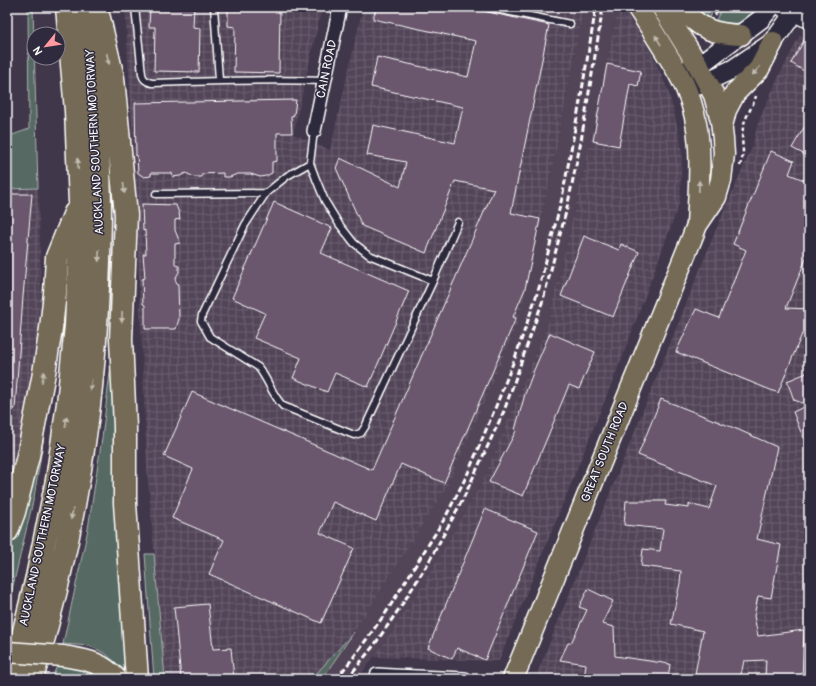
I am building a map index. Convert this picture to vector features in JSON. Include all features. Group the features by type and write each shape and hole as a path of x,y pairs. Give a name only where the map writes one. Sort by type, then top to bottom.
{"highway":[{"name":"AUCKLAND SOUTHERN MOTORWAY","path":"10,679 23,635 37,576 60,465 76,326 80,203 76,111 67,7"},
{"name":"AUCKLAND SOUTHERN MOTORWAY","path":"32,679 58,581 73,513 92,377 98,300 100,215 97,140 87,7"},
{"path":"96,7 113,78 126,215 121,339 125,427 125,503 138,679"},
{"path":"7,531 14,512 28,456 44,373 55,293 57,257 80,203"},
{"path":"125,427 135,501 150,679"}],"main road":[{"name":"GREAT SOUTH ROAD","path":"637,7 654,31 682,81 694,114 700,152 700,183 697,225"},
{"name":"GREAT SOUTH ROAD","path":"513,679 697,225 716,197 722,180 724,154 722,128 714,95 703,73 662,7"},
{"path":"680,7 693,20 704,28 715,32 741,35"},
{"path":"703,73 711,57 761,19 771,7"},
{"path":"722,128 726,110 735,93 759,69 773,42 788,21 789,8 809,19"},
{"path":"682,81 703,73 734,69 773,42"},
{"path":"7,652 63,656 91,661 103,666 117,679"}],"street":[{"name":"CAIN ROAD","path":"314,131 340,7"},
{"path":"375,677 393,676 465,679"}],"lane":[{"path":"135,7 142,74 145,80 152,83 219,80 325,81"},
{"path":"214,7 219,80"},
{"path":"486,7 570,24"},
{"path":"314,131 310,163 316,180 325,201 339,224 354,243 369,255 433,281"},
{"path":"310,163 287,176 266,193 245,225 202,315 201,321 210,337 258,367 278,401 283,406 354,435 361,433 365,427 433,281 458,222"},
{"path":"156,194 266,193"}],"path":[{"path":"740,169 743,153 742,130 746,116 758,91"}],"shaded area":[{"path":"125,7 322,7 293,134 330,150 363,7 584,7 555,157 527,287 518,321 447,486 354,632 312,679 165,679 147,467 133,141"},
{"path":"584,7 618,7 587,156 547,326 482,482 424,582 374,657 357,679 322,679 354,632 527,287 555,157"},
{"path":"618,7 622,7 642,36 652,54 668,90 681,144 682,155 680,202 622,358 499,661 374,657 424,582 482,482 547,326 587,156"},
{"path":"800,35 809,40 809,679 535,679 715,232 752,147 758,123 777,80"},
{"path":"38,188 42,314 24,431 19,452 7,476 7,189"}],"green space":[{"path":"28,7 33,7 34,26 28,26"},
{"path":"693,7 708,7 712,12 709,22"},
{"path":"725,10 745,12 757,10 747,19 737,23 714,24 720,12"},
{"path":"28,66 35,66 38,188 7,189 7,137 29,129"},
{"path":"112,356 128,674 106,654 90,646 63,644 88,529 102,438"},
{"path":"49,394 34,497 7,611 7,550 25,495"},
{"path":"145,554 154,554 165,679 154,679"},
{"path":"354,632 322,679 312,679 316,674"},
{"path":"57,665 84,671 99,679 52,679"}],"building":[{"path":"150,7 194,7 193,27 200,28 199,72 154,71 155,27 149,27"},
{"path":"228,7 280,7 279,73 234,72 235,27 228,26"},
{"path":"376,7 464,7 549,25 511,213 540,219 525,289 513,317 516,318 444,483 401,464 376,521 333,502 320,533 354,548 321,623 209,574 224,540 172,518 193,469 164,456 192,392 372,470 494,189 455,181 426,253 362,226 336,168 340,158 400,187 406,162 367,155 373,125 455,143 463,107 371,87 377,57 468,77 476,41 373,19"},
{"path":"809,32 809,74 791,63"},
{"path":"607,64 641,71 638,86 630,84 619,146 593,141"},
{"path":"296,100 294,115 291,116 292,133 277,133 277,161 272,162 272,173 266,176 260,177 251,174 237,174 230,177 223,177 223,173 202,174 202,177 194,177 186,173 173,177 172,173 151,173 151,176 144,177 138,173 137,155 136,156 135,103"},
{"path":"809,119 809,157 792,148"},
{"path":"771,151 794,161 789,174 809,182 809,251 786,308 809,309 809,335 802,334 778,393 676,352 696,309 719,318 746,250 733,244"},
{"path":"7,194 32,194 15,409 7,408"},
{"path":"274,202 332,228 321,253 409,291 368,387 335,373 327,392 293,378 301,358 254,338 265,313 232,298"},
{"path":"142,204 176,205 179,213 180,219 175,220 175,230 180,243 175,244 175,265 179,266 179,272 175,279 178,285 179,319 176,329 145,329 145,305 143,304 142,279 145,278 143,254 146,254"},
{"path":"584,236 619,250 621,244 639,252 613,317 561,296"},
{"path":"550,333 595,352 579,389 569,385 523,496 489,482 516,431 515,430 525,394"},
{"path":"809,372 808,450 793,412 808,405 794,400 787,381"},
{"path":"661,399 777,447 757,539 781,545 771,598 758,596 754,616 758,636 804,630 802,679 765,679 766,660 744,661 740,679 694,679 703,631 671,624 680,583 681,571 641,566 643,549 660,551 663,529 624,525 626,501 666,501 665,505 689,508 689,504 709,509 717,486 638,455"},
{"path":"485,509 538,531 485,660 457,648 452,659 428,648"},
{"path":"588,589 613,601 602,624 614,627 615,656 670,664 668,679 584,679 586,664 560,660 568,643 571,643 587,610 579,607"},
{"path":"208,604 213,649 231,648 234,679 181,679 174,607"}],"railway":[{"path":"336,679 387,611 445,518 468,473 515,358 539,288 562,198 596,7"},
{"path":"347,679 375,644 427,565 463,499 504,411 543,300 567,208 581,141 603,7"}]}
